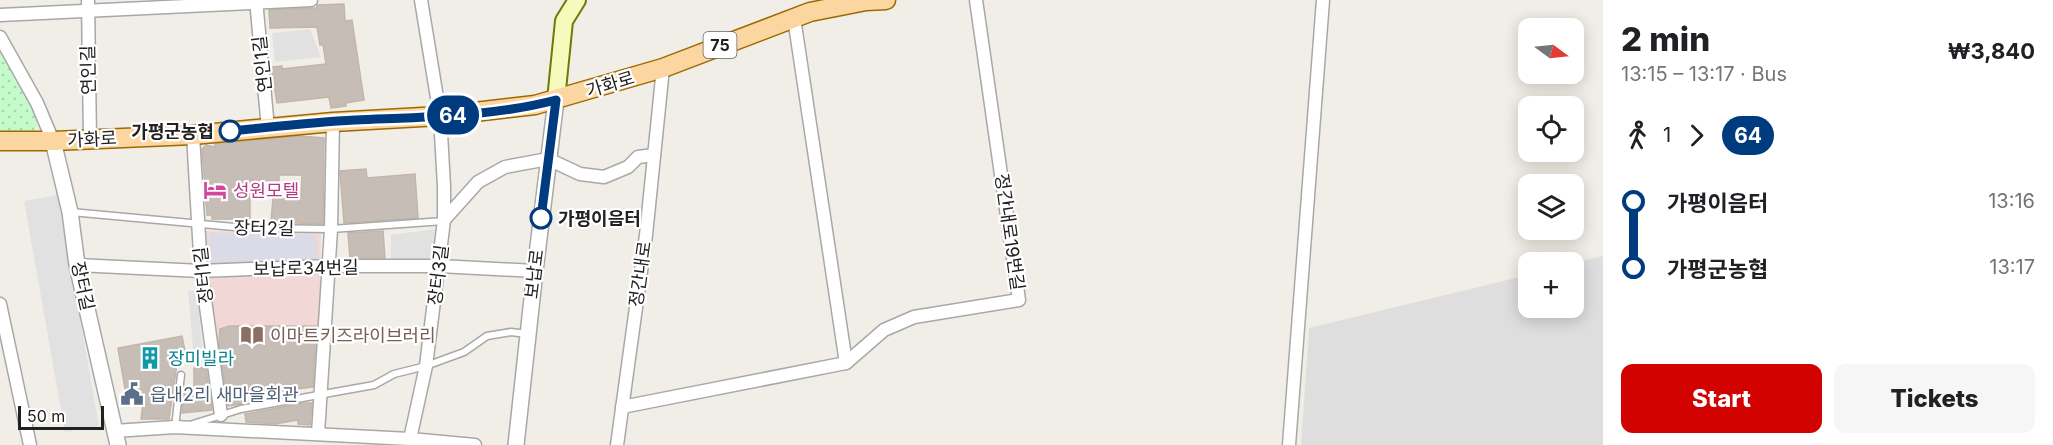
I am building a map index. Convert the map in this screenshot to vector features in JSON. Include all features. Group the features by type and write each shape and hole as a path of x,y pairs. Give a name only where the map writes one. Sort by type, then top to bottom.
{"main road":[{"name":"보납로","path":"556,100 564,21 577,0"},
{"name":"가화로","path":"0,141 193,135 333,122 440,116 535,105 663,68 810,12 848,2 886,0"}],"street":[{"path":"0,15 87,5 311,0"},
{"name":"장터3길","path":"410,439 426,366 444,220 440,116 421,0"},
{"name":"정간내로19번길","path":"622,407 846,363 884,330 914,317 1019,300 976,0"},
{"path":"1289,445 1323,0"},
{"name":"연인1길","path":"256,1 268,128"},
{"name":"연인길","path":"87,5 90,139"},
{"path":"794,18 846,363"},
{"path":"0,37 37,103 53,141"},
{"name":"정간내로","path":"617,445 646,235 663,68"},
{"name":"보납로","path":"516,445 534,271 556,100"},
{"path":"318,440 331,229 333,122"},
{"name":"장터1길","path":"193,135 201,271 221,415"},
{"name":"장터길","path":"53,141 70,212 77,265 116,438"},
{"path":"548,159 580,174 604,177 628,167 638,157 654,155"},
{"name":"장터3길","path":"444,220 463,197 486,176 505,167 548,159"},
{"name":"보납로34번길","path":"77,265 201,271 329,266 534,271"},
{"path":"0,304 30,445"},
{"path":"116,438 178,428 318,440 410,439 475,445"}],"lane":[{"name":"장터2길","path":"70,212 245,228 331,229 444,220"},
{"path":"181,375 178,428 241,409 374,385 394,374 426,366 464,352 487,336 511,332 527,334"}],"shaded area":[{"path":"310,29 321,57 275,62 272,33"},
{"path":"58,195 99,426 65,432 24,201"},
{"path":"435,229 431,260 391,260 391,235"},
{"path":"206,231 321,233 319,359 219,362 208,280"},
{"path":"210,233 317,235 317,262 210,266"},
{"path":"1603,256 1603,445 1301,445 1309,328 1518,277 1518,318 1584,318 1584,261"},
{"path":"197,290 203,358 194,359 188,291"}],"green space":[{"path":"0,49 38,122 33,132 0,133"}],"building":[{"path":"344,4 345,21 352,20 364,100 331,108 329,97 277,103 271,67 282,66 282,69 326,64 317,27 270,28 269,10 317,8 317,5"},
{"path":"299,136 324,138 323,224 271,222 273,198 301,197 302,175 279,175 279,181 250,180 250,219 212,219 212,215 207,215 202,149 206,145 215,147 215,144"},
{"path":"366,169 367,178 415,174 418,218 344,223 340,171"},
{"path":"383,231 385,258 350,258 348,233"},
{"path":"230,326 316,326 313,387 263,393 262,389 241,393 242,404 228,406 219,344 220,329"},
{"path":"182,336 185,351 179,352 181,363 177,364 169,419 141,419 143,403 128,406 118,348"},
{"path":"194,368 206,368 212,410 182,413 184,392 194,391"},
{"path":"312,403 310,425 298,424 298,420 275,424 246,422 245,414"}],"bus line":[{"name":"64","path":"230,131 469,114 556,100 541,218"}],"place":[{"name":"가평군농협","path":"230,131"},
{"name":"성원모텔","path":"215,190"},
{"name":"가평이음터","path":"541,218"},
{"name":"이마트키즈라이브러리","path":"252,335"},
{"name":"장미빌라","path":"150,358"},
{"name":"읍내2리 새마을회관","path":"132,394"}]}
